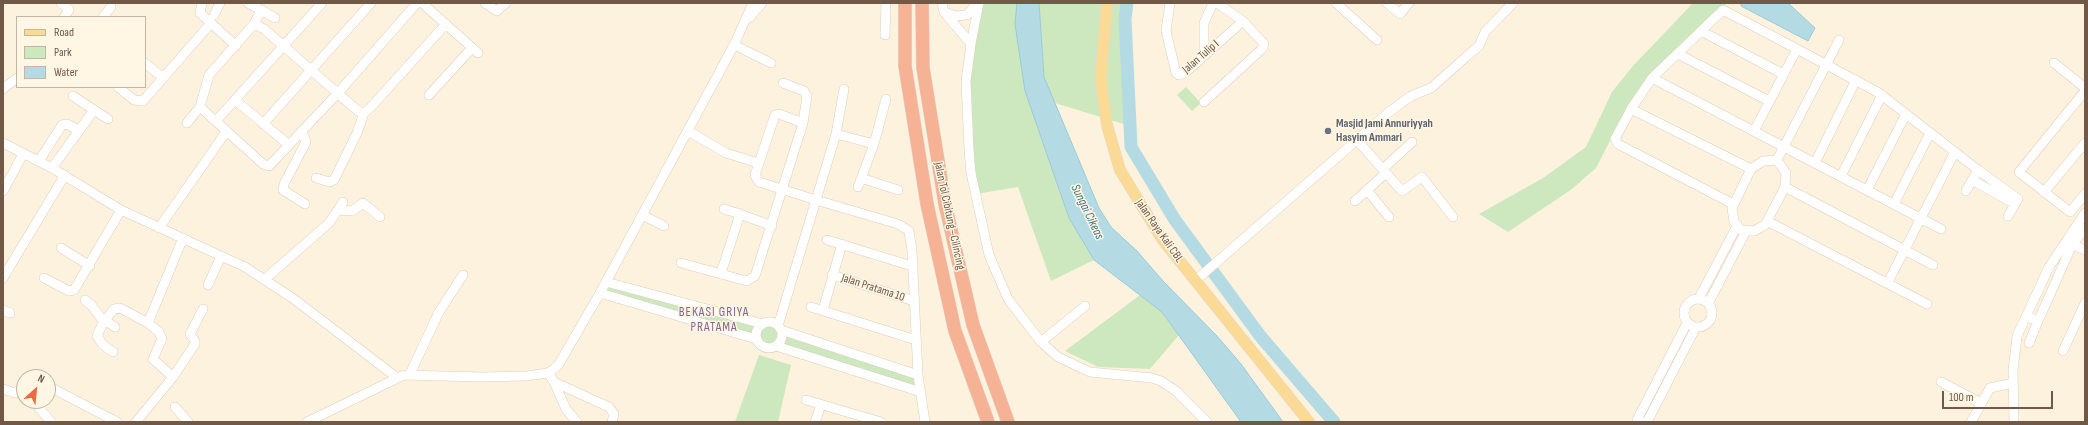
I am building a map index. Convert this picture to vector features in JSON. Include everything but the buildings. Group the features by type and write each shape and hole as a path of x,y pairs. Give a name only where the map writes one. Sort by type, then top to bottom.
{"highway":[{"name":"Jalan Tol Cibitung–Cilincing","path":"905,3 905,66 927,204 955,331 988,422"},
{"name":"Jalan Tol Cibitung–Cilincing","path":"922,3 923,68 945,204 973,325 1008,422"}],"main road":[{"name":"Jalan Raya Kali CBL","path":"1107,3 1101,74 1110,138 1120,170 1162,239 1309,422"}],"street":[{"path":"61,3 69,10 65,16"},
{"path":"202,3 200,13 212,19 236,46"},
{"path":"119,88 134,100 141,102 212,19 220,3"},
{"path":"248,3 275,18"},
{"path":"216,121 322,3"},
{"path":"263,124 313,70 371,3"},
{"path":"200,107 266,167 269,166 338,93 417,3"},
{"path":"422,3 475,50 429,95"},
{"path":"485,3 497,11 506,3"},
{"path":"307,422 374,390 396,377 410,374 481,377 526,376 548,373 559,364 600,294 734,45 753,3"},
{"path":"743,25 762,3"},
{"path":"886,3 886,35"},
{"path":"943,8 956,16 967,15 978,3"},
{"path":"978,3 966,81 971,173 989,256 1008,299 1041,342 1058,357 1090,372 1152,378 1161,381 1176,391 1201,414 1207,422"},
{"name":"Jalan Tulip I","path":"1170,3 1166,31 1177,74 1186,72 1204,54 1243,21"},
{"path":"1204,54 1204,23 1213,3"},
{"path":"1204,102 1264,46 1264,42 1243,21 1217,3"},
{"path":"1336,3 1377,40"},
{"path":"1387,3 1400,14 1409,3"},
{"path":"1196,281 1389,112 1411,96 1431,88 1479,46 1485,32 1512,3"},
{"path":"105,16 111,7"},
{"path":"943,8 971,44"},
{"path":"187,123 200,107 209,76 254,24 261,10"},
{"path":"1733,204 1618,144 1615,140 1631,109 1652,78 1723,10 1882,95 1978,170 2018,199 2008,216"},
{"path":"254,24 264,28 358,111 364,113"},
{"path":"316,178 330,182 334,180 357,133 364,113 446,24"},
{"path":"1701,32 1784,74"},
{"path":"1777,160 1839,40"},
{"path":"734,45 770,63"},
{"path":"1754,131 1797,49"},
{"path":"1678,54 1769,101"},
{"path":"2054,63 2085,88"},
{"path":"146,64 162,77"},
{"path":"1652,78 1941,229"},
{"path":"3,89 16,79"},
{"path":"1815,163 1856,80"},
{"path":"681,263 747,281 755,276 783,191 803,123 807,94 782,83"},
{"path":"776,346 782,336 780,328 836,134 844,89"},
{"path":"2085,91 2019,171 2019,174 2070,212 2085,194"},
{"path":"1841,176 1882,95"},
{"path":"73,96 108,119"},
{"path":"858,187 874,144 886,99"},
{"path":"236,100 289,145"},
{"path":"1631,109 1751,169"},
{"path":"52,168 78,130 94,110"},
{"path":"803,123 779,114 775,115 758,163 755,175 757,180 783,191 898,224 908,230 912,251 918,375 925,422"},
{"path":"1867,190 1906,114"},
{"path":"39,161 62,124 66,124 78,130"},
{"path":"688,130 726,153 758,163"},
{"path":"159,228 226,132"},
{"path":"302,132 306,142 284,184 283,190 305,204"},
{"path":"1894,204 1930,133"},
{"path":"836,134 874,144"},
{"path":"52,139 66,149"},
{"path":"1357,140 1402,191 1422,177 1453,218"},
{"path":"1355,201 1412,142"},
{"path":"3,143 65,175 121,210 221,256 265,279 396,377"},
{"path":"2044,192 2085,143"},
{"path":"1888,282 1955,152"},
{"path":"3,191 23,154"},
{"path":"1777,160 1786,172 1785,187 1765,225 1754,231 1741,230 1734,221 1732,208 1751,169 1763,161 1777,160"},
{"path":"1966,191 1978,170"},
{"path":"3,278 65,175"},
{"path":"861,178 898,190"},
{"path":"1972,180 2015,204"},
{"path":"1785,187 1933,265"},
{"path":"1367,190 1390,217"},
{"path":"265,279 329,223 343,202"},
{"path":"338,210 352,211 363,203 380,217"},
{"path":"724,209 772,226"},
{"path":"44,278 72,291 75,289 90,266 121,210"},
{"path":"2040,318 2069,243 2085,213"},
{"path":"721,273 740,214"},
{"path":"642,215 664,226"},
{"path":"1767,221 1888,282 1927,304"},
{"path":"1699,298 1738,226"},
{"path":"2014,422 2013,383 2015,345 2040,284 2069,243 2085,228"},
{"path":"1709,302 1746,231"},
{"path":"148,323 183,238"},
{"path":"827,240 912,266"},
{"path":"2069,243 2085,250"},
{"path":"822,310 842,244"},
{"path":"61,248 90,266"},
{"path":"208,285 221,256"},
{"path":"410,374 438,312 463,275"},
{"name":"Jalan Pratama 10","path":"832,275 914,301"},
{"path":"606,282 763,324 771,322 780,328 918,375"},
{"path":"600,294 756,339"},
{"path":"1699,298 1709,302 1713,312 1710,320 1705,325 1696,327 1687,322 1683,315 1685,306 1691,300 1699,298"},
{"path":"85,300 115,327"},
{"path":"2063,351 2085,303"},
{"path":"1041,342 1085,306"},
{"path":"113,352 103,345 96,336 114,309 118,307 148,323 159,332 162,339 153,359 173,376"},
{"path":"811,307 916,340"},
{"path":"136,422 173,376 195,344 195,341 190,334 203,309"},
{"path":"2026,316 2038,321 2029,343"},
{"path":"1638,420 1687,322"},
{"path":"763,324 757,330 756,339 760,345 766,348 776,346 921,392"},
{"path":"1647,422 1696,327"},
{"path":"548,373 554,382 566,409 577,422"},
{"path":"554,382 609,407 614,414 612,422"},
{"path":"1941,382 1981,403"},
{"path":"1971,422 1990,388 2013,383"},
{"path":"3,389 16,392"},
{"path":"56,392 117,422"},
{"path":"806,400 881,422"},
{"path":"815,422 821,405"},
{"path":"175,406 188,422"},
{"path":"40,409 51,422"}],"green space":[{"path":"980,3 1017,3 1025,91 1069,218 1094,260 1051,281 1018,187 976,194 966,92"},
{"path":"1039,3 1127,3 1121,65 1127,125 1055,103 1044,77"},
{"path":"1693,3 1727,3 1626,110 1596,168 1572,189 1508,232 1479,214 1543,178 1586,147 1612,92 1632,67"},
{"path":"1186,87 1201,103 1192,111 1177,95"},
{"path":"606,282 775,324 918,375 921,392 773,348 766,348 758,342 600,293"},
{"path":"1140,295 1162,311 1179,335 1150,369 1098,367 1065,351"},
{"path":"759,355 791,365 778,422 735,422"}],"water":[{"name":"Sungai Cikeas","path":"1017,3 1039,3 1044,77 1099,208 1111,227 1137,251 1163,281 1216,335 1241,364 1283,422 1241,422 1162,312 1094,260 1069,218 1025,91 1015,24"},
{"path":"1741,3 1788,3 1815,28 1808,41 1741,6"}],"waterway":[{"path":"1127,3 1125,19 1131,147 1175,220 1261,337 1334,422"}],"place":[{"name":"Masjid Jami Annuriyyah Hasyim Ammari","path":"1328,131"}],"district":[{"name":"BEKASI GRIYA PRATAMA","path":"714,320"}]}
